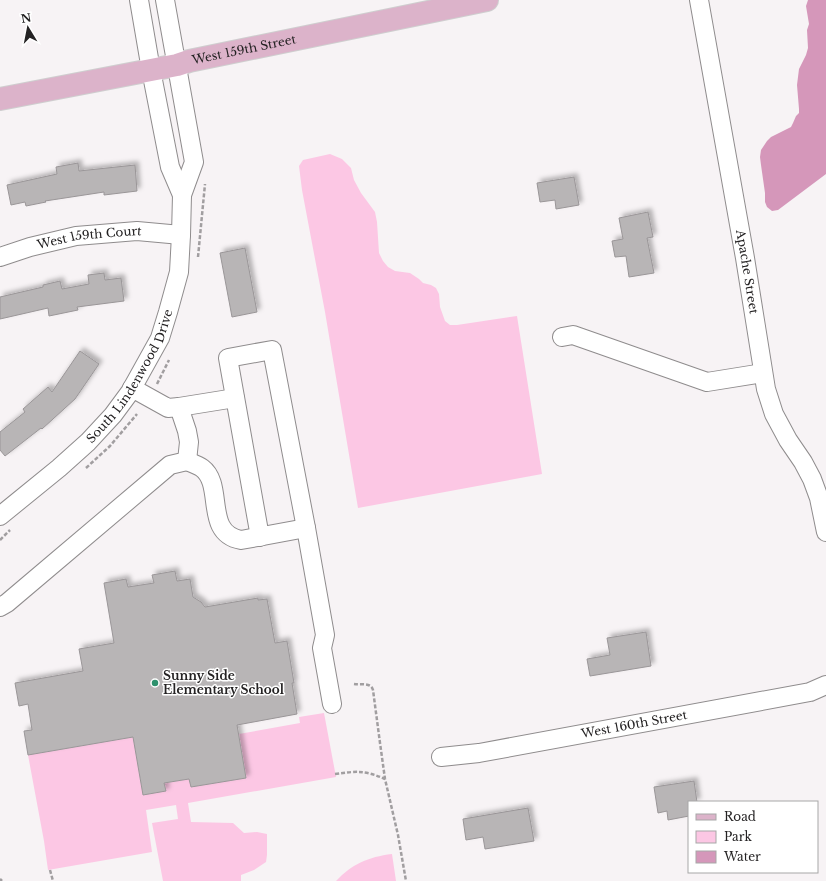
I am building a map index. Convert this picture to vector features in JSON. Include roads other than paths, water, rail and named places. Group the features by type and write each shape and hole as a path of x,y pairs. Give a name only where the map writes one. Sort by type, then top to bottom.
{"main road":[{"name":"West 159th Street","path":"0,99 177,65 197,59 487,0"}],"street":[{"name":"South Lindenwood Drive","path":"139,0 170,167 182,195"},
{"name":"South Lindenwood Drive","path":"0,516 59,468 88,442 114,415 132,388 160,338 179,272 182,195 194,162 165,0"},
{"name":"Apache Street","path":"699,0 766,389 774,414 812,479 819,498 826,532"},
{"name":"West 159th Court","path":"0,257 30,247 76,236 137,231 181,235"},
{"path":"562,337 573,335 707,382 763,373"},
{"path":"260,537 228,358 272,350 325,635 322,648 332,704"},
{"path":"132,388 168,408 235,398"},
{"path":"179,407 187,430 189,442 187,461"},
{"path":"0,607 7,603 170,466 187,461 202,468 209,476 220,524 224,532 234,538 241,540 306,528"},
{"name":"West 160th Street","path":"441,757 478,753 810,692 826,685"}],"water":[{"path":"808,0 826,0 826,174 778,210 772,211 767,207 765,202 760,157 761,150 771,137 791,127 799,113 797,85 799,69 808,48 807,30 809,24 806,6"}],"place":[{"name":"Sunny Side Elementary School","path":"155,683"}]}
